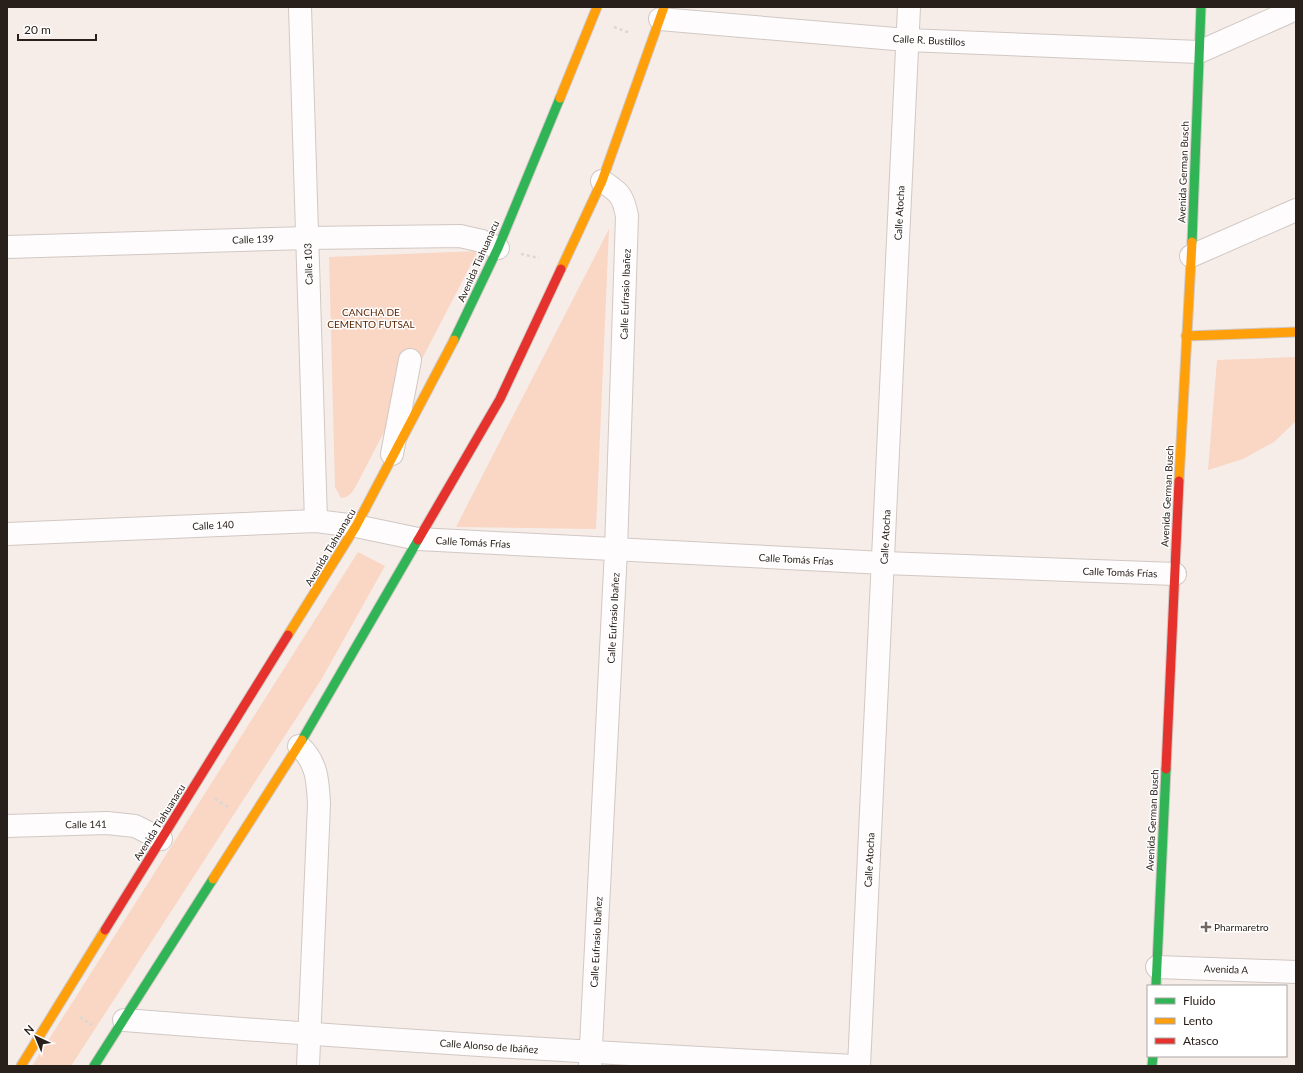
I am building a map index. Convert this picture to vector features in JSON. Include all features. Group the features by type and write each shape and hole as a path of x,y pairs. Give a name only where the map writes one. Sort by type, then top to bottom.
{"main road":[{"name":"Avenida Tiahuanacu","path":"21,1066 356,526 444,361 498,248 597,7"},
{"name":"Avenida German Busch","path":"1156,976 1191,256 1201,7"},
{"path":"94,1066 299,746 500,399 602,181 662,13"},
{"path":"1186,336 1296,332"}],"street":[{"name":"Calle 103","path":"300,7 316,521"},
{"name":"Calle Atocha","path":"858,1066 884,563 909,7"},
{"path":"1198,52 1296,9"},
{"name":"Calle R. Bustillos","path":"662,13 907,40 1198,52"},
{"name":"Calle Eufrasio Ibañez","path":"590,1060 616,550 627,216 624,200 615,189 602,181"},
{"path":"1191,256 1296,210"},
{"name":"Calle 139","path":"7,247 307,238 460,236 482,241 498,248"},
{"path":"391,461 410,360"},
{"name":"Calle 140","path":"7,534 316,521 356,526 418,539"},
{"name":"Calle Tomás Frías","path":"418,539 884,563 1175,574"},
{"path":"299,746 307,753 314,766 318,782 319,804 308,1066"},
{"name":"Calle 141","path":"7,826 106,823 136,826 162,839"},
{"name":"Avenida A","path":"1156,976 1296,972"},
{"name":"Calle Alonso de Ibáñez","path":"124,1020 590,1060 854,1066"}],"path":[{"path":"593,19 652,42"},
{"path":"498,248 563,264"},
{"path":"195,786 251,822"},
{"path":"59,1004 112,1038"}],"green space":[{"path":"609,229 596,529 456,527"},
{"name":"CANCHA DE CEMENTO FUTSAL","path":"478,251 356,486 348,496 341,498 335,487 329,257"},
{"path":"1296,357 1296,421 1274,442 1243,459 1208,470 1217,360"},
{"path":"358,552 385,566 321,680 71,1066 32,1066"}],"traffic: fast":[{"path":"1192,242 1201,7"},
{"path":"454,340 498,248 560,98"},
{"path":"302,740 418,540"},
{"path":"1156,985 1166,769"},
{"path":"94,1066 213,879"},
{"path":"1152,1066 1153,1057"}],"traffic: slow":[{"path":"560,98 597,7"},
{"path":"561,269 602,181 664,7"},
{"path":"1179,481 1192,242"},
{"path":"1186,336 1296,332"},
{"path":"288,635 356,526 454,340"},
{"path":"213,879 302,740"},
{"path":"21,1066 105,930"}],"traffic: jam":[{"path":"418,540 500,399 561,269"},
{"path":"1166,769 1179,481"},
{"path":"105,930 288,635"}],"place":[{"name":"Pharmaretro","path":"1206,927"}]}
